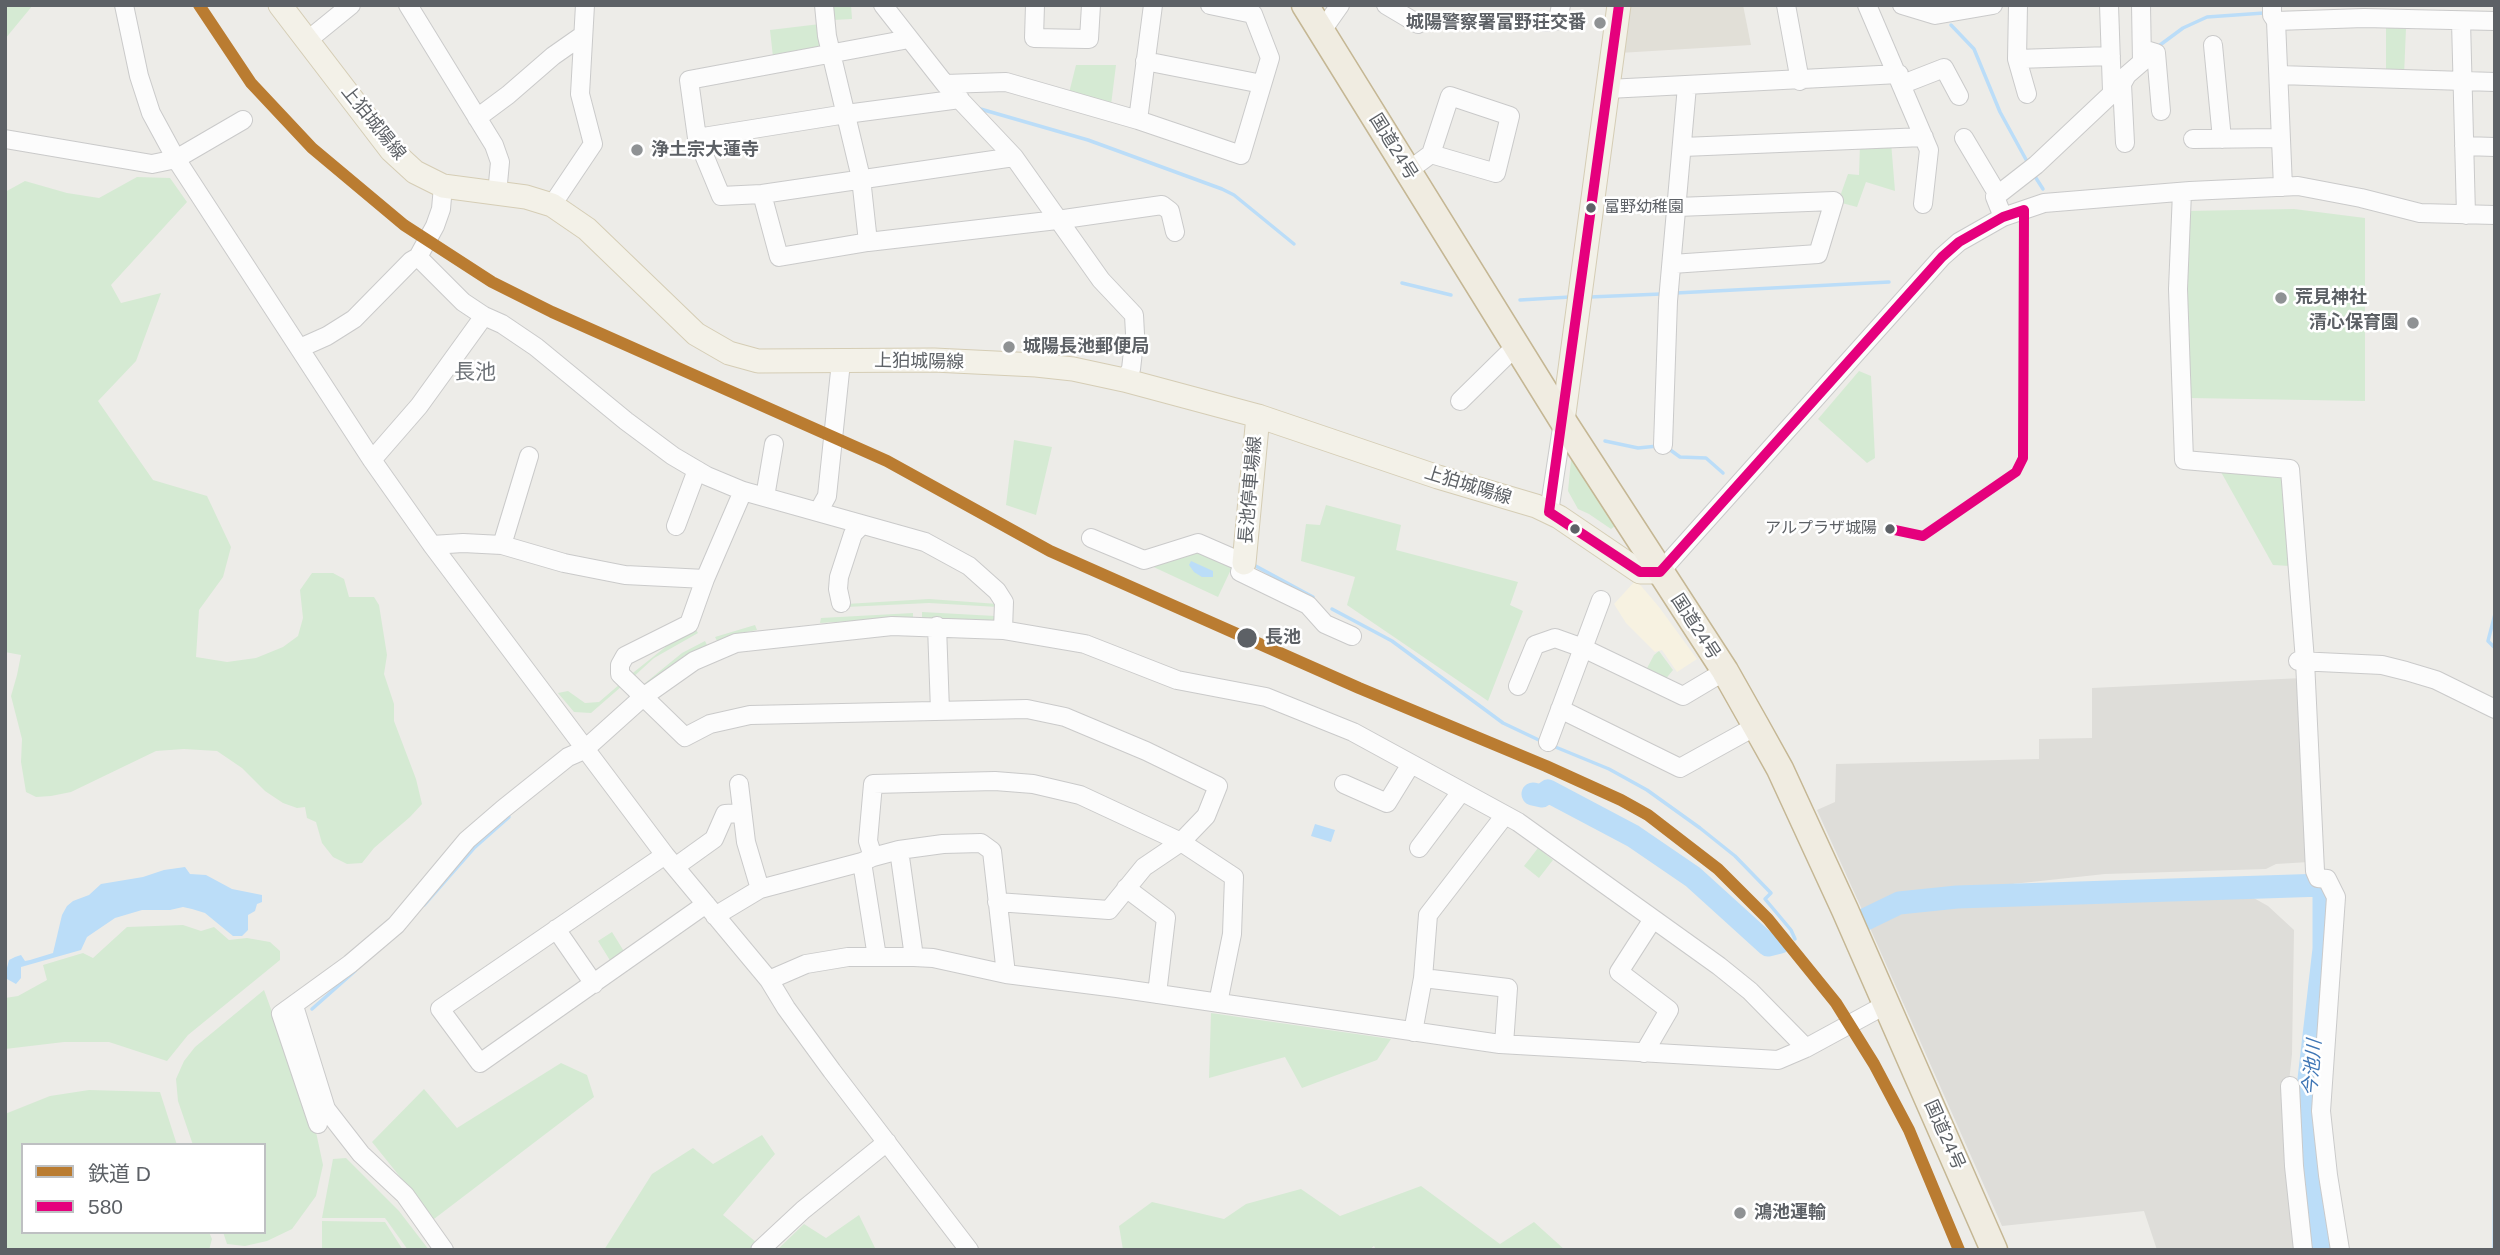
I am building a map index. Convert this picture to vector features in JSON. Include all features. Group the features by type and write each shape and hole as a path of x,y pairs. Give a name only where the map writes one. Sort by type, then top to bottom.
{"highway":[{"name":"国道24号","path":"1305,5 1563,421 1724,671 1780,769 1887,1004 1994,1250"}],"main road":[{"name":"上狛城陽線","path":"281,5 391,150 415,172 443,186 526,197 552,205 587,229 696,334 729,353 758,361 934,360 1036,365 1073,369 1124,380 1258,416 1549,512 1640,572 1660,572"},
{"path":"1563,421 1619,5"},
{"name":"長池停車場線","path":"1244,563 1258,416"}],"street":[{"path":"124,5 139,76 151,113 176,159 372,460 584,750 670,861 769,980 796,1021 969,1250"},
{"path":"308,40 351,5"},
{"path":"408,5 494,145 500,162 497,194"},
{"path":"552,205 593,144 580,94 585,5"},
{"path":"824,5 827,36 861,178 868,242"},
{"path":"883,5 945,84 1014,157 1101,280 1134,315 1131,369 1124,380"},
{"path":"1035,5 1034,38 1086,39 1089,39 1091,5"},
{"path":"1138,120 1153,5"},
{"path":"945,84 1006,82 1138,120 1241,155 1270,58 1253,14 1210,5"},
{"path":"1321,32 1340,5"},
{"path":"1386,5 1418,24"},
{"path":"1546,22 1555,21 1561,5"},
{"path":"1787,5 1800,80"},
{"path":"1867,5 1901,79 1929,150 1923,204"},
{"path":"1902,5 1935,15 1952,9 1993,5"},
{"path":"2018,5 2017,59 2027,94"},
{"path":"2109,5 2110,56 2126,143"},
{"path":"2003,216 1995,197 2036,165 2142,62 2141,5"},
{"path":"2283,187 2274,13 2419,13 2461,21 2495,21"},
{"path":"2461,21 2466,215"},
{"path":"477,118 583,35"},
{"path":"909,39 689,80 697,138 721,196 762,194 1014,157"},
{"path":"2213,45 2222,139"},
{"path":"2143,49 2157,53 2161,111"},
{"path":"2017,59 2110,56"},
{"path":"1145,61 1262,84"},
{"path":"1608,89 1800,80 1901,79 1944,68 1959,96"},
{"path":"2279,75 2495,82"},
{"path":"1663,445 1670,293 1687,86"},
{"path":"1408,171 1431,154 1450,96 1510,116 1496,173 1431,154"},
{"path":"697,138 960,99"},
{"path":"5,139 152,164 176,159 243,120"},
{"path":"1683,147 1924,137"},
{"path":"1964,138 1998,195"},
{"path":"2193,139 2280,138"},
{"path":"2464,146 2495,147"},
{"path":"300,348 327,336 354,318 418,257 441,209 443,186"},
{"path":"1660,572 1941,257 1959,242 2003,216 2044,203 2298,186 2420,213 2495,215"},
{"path":"2182,192 2178,289 2184,460 2290,469 2315,871 2336,897 2321,1111 2340,1250"},
{"path":"762,194 779,257 868,242 1162,205 1170,211 1175,232"},
{"path":"1672,264 1818,254 1834,201 1677,207"},
{"path":"418,257 463,302 536,347 626,421 673,456 697,470 765,498 925,542 969,566 997,591 1004,602 1003,630"},
{"path":"372,460 419,406 484,317"},
{"path":"1460,402 1516,346"},
{"path":"818,512 827,496 841,362"},
{"path":"1549,512 1563,421"},
{"path":"765,498 774,444"},
{"path":"502,545 528,456"},
{"path":"676,526 697,470"},
{"path":"743,491 705,579 689,624 625,656 620,665 620,674 685,737 710,724 750,716 1027,709 1065,717 1219,786 1206,816 1181,842 1144,867 1109,910 997,902"},
{"path":"841,603 839,577 853,534 861,526"},
{"path":"1091,538 1144,560 1198,543 1244,563 1240,572 1308,605 1325,624 1352,636"},
{"path":"432,545 502,545 564,563 625,575 705,579"},
{"path":"1548,742 1601,600"},
{"path":"937,626 940,710"},
{"path":"318,1124 281,1014 350,964 396,925 467,840 568,757 584,750 643,697 694,662 736,643 858,628 937,626 1003,630 1085,644 1177,680 1266,697 1353,732 1518,822 1750,990 1806,1048"},
{"path":"1518,686 1535,645 1555,638 1583,648 1683,696 1724,671"},
{"path":"2301,661 2382,665 2406,670 2436,680 2495,709"},
{"path":"1560,709 1680,768 1756,726"},
{"path":"1344,784 1387,803 1411,764"},
{"path":"739,784 746,842 760,889"},
{"path":"877,957 868,859 873,784 1033,784 1080,795 1181,842 1234,877 1232,934 1218,1003"},
{"path":"1419,848 1461,792"},
{"path":"741,813 725,814 714,839 670,861 556,929 440,1009 480,1063 594,984 710,910 760,889 899,850 943,844 981,843 992,851 1006,974"},
{"path":"1413,1032 1423,978 1427,915 1505,815"},
{"path":"899,850 914,957"},
{"path":"1126,888 1166,918 1157,994"},
{"path":"1644,1053 1669,1010 1619,972 1653,919"},
{"path":"556,929 594,984"},
{"path":"769,980 806,964 848,957 933,958 1006,974 1504,1045 1777,1060 1806,1048 1887,1004"},
{"path":"1423,978 1508,988 1504,1045"},
{"path":"294,1006 326,1109 361,1154 405,1195 444,1250"},
{"path":"2290,1086 2294,1166 2304,1250"},
{"path":"760,1250 803,1210 887,1142"}],"shaded area":[{"path":"1625,5 1743,5 1751,45 1619,53"},
{"path":"1636,580 1697,659 1677,672 1662,650 1655,652 1626,623 1614,604"},
{"path":"2302,678 2309,862 2276,864 2266,869 2105,874 1994,886 1994,892 1898,900 1864,914 1817,810 1835,802 1836,764 2039,759 2039,739 2092,738 2092,688"},
{"path":"2243,892 2268,906 2294,930 2292,1054 2287,1101 2300,1250 2157,1250 2144,1211 2002,1226 1870,928 1902,913 2049,898"}],"green space":[{"path":"5,5 33,5 5,39"},
{"path":"832,5 851,5 852,19 833,20"},
{"path":"820,24 823,47 773,57 770,30"},
{"path":"2386,27 2406,28 2404,76 2386,76"},
{"path":"1076,65 1116,65 1111,105 1069,93"},
{"path":"1891,142 1895,191 1866,182 1857,207 1838,202 1848,174 1859,175 1860,144"},
{"path":"137,177 170,178 187,202 111,285 121,303 161,293 136,361 98,401 153,480 207,496 231,547 223,577 199,610 196,657 227,662 256,658 283,647 298,636 303,618 300,590 312,573 333,573 344,579 349,597 374,597 379,605 387,655 384,674 394,704 394,721 416,779 422,804 374,848 362,863 347,864 333,857 322,843 316,822 307,818 305,807 297,808 283,803 265,791 242,768 217,751 156,751 71,792 36,797 26,792 21,762 22,739 11,696 21,655 5,652 5,192 25,181 67,193 99,198"},
{"path":"2294,209 2365,218 2365,401 2190,398 2186,211"},
{"path":"1859,371 1871,376 1875,458 1867,463 1818,419"},
{"path":"1014,440 1052,447 1036,515 1006,505"},
{"path":"1574,458 1615,526 1611,529 1578,509 1568,491 1571,460"},
{"path":"2221,472 2285,478 2290,566 2273,565"},
{"path":"1326,505 1401,525 1396,550 1518,582 1510,605 1523,611 1488,701 1347,605 1355,577 1301,561 1306,524 1320,525"},
{"path":"1197,547 1234,563 1218,597 1145,563"},
{"path":"929,599 998,604 998,607 929,603 846,607 846,604"},
{"path":"922,612 995,616 994,621 922,618"},
{"path":"913,613 913,617 820,623 821,618"},
{"path":"755,625 757,630 717,641 715,637"},
{"path":"696,630 698,633 654,658 631,679 629,676 673,641"},
{"path":"705,641 707,645 684,656 646,686 644,684 682,653"},
{"path":"1659,651 1673,670 1664,681 1645,672"},
{"path":"620,684 622,686 591,713 574,712 558,693 568,691 585,703 599,702"},
{"path":"1538,848 1553,860 1539,878 1524,866"},
{"path":"183,925 201,931 214,927 229,940 247,938 270,942 280,951 280,960 188,1035 167,1061 109,1042 64,1042 5,1049 5,998 18,996 47,980 43,965 83,953 93,958 127,927"},
{"path":"612,932 625,953 611,962 598,941"},
{"path":"264,990 316,1132 323,1165 316,1196 292,1229 267,1241 245,1246 227,1244 224,1234 266,1234 266,1143 192,1143 178,1101 176,1079 184,1061 195,1047"},
{"path":"1211,1013 1391,1039 1377,1060 1302,1088 1285,1057 1209,1078"},
{"path":"561,1063 587,1075 594,1097 434,1219 372,1142 424,1089 457,1128"},
{"path":"89,1090 160,1092 176,1143 21,1143 21,1234 210,1234 212,1239 209,1250 5,1250 5,1114 50,1096"},
{"path":"762,1135 775,1154 723,1215 756,1242 748,1250 604,1250 652,1174 693,1148 713,1164"},
{"path":"346,1158 399,1211 429,1250 408,1250 385,1218 322,1218 333,1159"},
{"path":"1421,1186 1500,1244 1534,1222 1565,1250 1376,1250 1374,1246 1369,1250 1123,1250 1119,1226 1152,1202 1224,1219 1246,1204 1301,1189 1340,1216"},
{"path":"859,1215 876,1250 777,1250 804,1224 826,1238"},
{"path":"322,1221 385,1222 403,1250 322,1250"}],"water":[{"path":"1191,561 1213,571 1213,577 1202,577 1194,572 1189,565"},
{"path":"1550,785 1587,801 1593,815 1543,789"},
{"path":"1315,824 1335,830 1331,842 1311,836"},
{"path":"185,867 190,874 206,875 232,889 262,895 262,902 248,915 248,930 242,936 233,936 205,913 192,909 183,907 142,910 115,918 87,937 81,950 21,967 21,978 16,984 7,979 9,960 21,955 25,961 53,953 62,915 73,901 89,895 101,884"}],"waterway":[{"path":"2160,45 2183,28 2207,17 2264,13"},
{"path":"1951,25 1974,49 2000,112 2029,165"},
{"path":"977,108 1088,140 1222,189 1234,195 1294,244"},
{"path":"2034,175 2043,189"},
{"path":"1676,293 1889,282"},
{"path":"1402,283 1451,295"},
{"path":"1590,297 1661,294"},
{"path":"1520,300 1570,297"},
{"path":"1605,441 1638,448 1658,446"},
{"path":"1669,449 1680,457 1706,458 1723,473"},
{"path":"1252,564 1313,597"},
{"path":"1332,609 1392,641 1503,723 1543,742"},
{"path":"2495,614 2488,641 2495,648"},
{"path":"1553,746 1609,769 1647,790 1700,828 1735,856 1771,893 1765,899 1791,930 1795,939"},
{"path":"1533,794 1542,796 1548,791 1633,836 1693,877 1768,945 1780,942"},
{"path":"424,905 474,848 509,817"},
{"name":"今池川","path":"1866,919 1899,903 1957,897 2324,885 2324,949 2309,1079 2308,1125 2311,1176 2323,1250"},
{"path":"312,1009 355,971"},
{"path":"2494,1250 2495,1097"}],"rail line":[{"name":"D","path":"199,5 251,83 312,148 404,225 492,282 552,312 887,461 1050,551 1359,688 1546,766 1648,815 1718,869 1768,919 1836,1003 1874,1064 1909,1130 1959,1250"}],"transit line":[{"name":"580","path":"1619,5 1549,512 1640,572 1660,572 1942,257 1959,242 2003,217 2024,210 2023,458 2016,472 1923,536 1890,529"}],"place":[{"name":"城陽警察署富野荘交番","path":"1600,23"},
{"name":"浄土宗大蓮寺","path":"637,150"},
{"name":"富野幼稚園","path":"1591,208"},
{"name":"荒見神社","path":"2281,298"},
{"name":"清心保育園","path":"2413,323"},
{"name":"城陽長池郵便局","path":"1009,347"},
{"name":"アルプラザ城陽","path":"1890,529"},
{"name":"長池","path":"1247,638"},
{"name":"鴻池運輸","path":"1740,1213"}],"district":[{"name":"長池","path":"475,373"}]}
